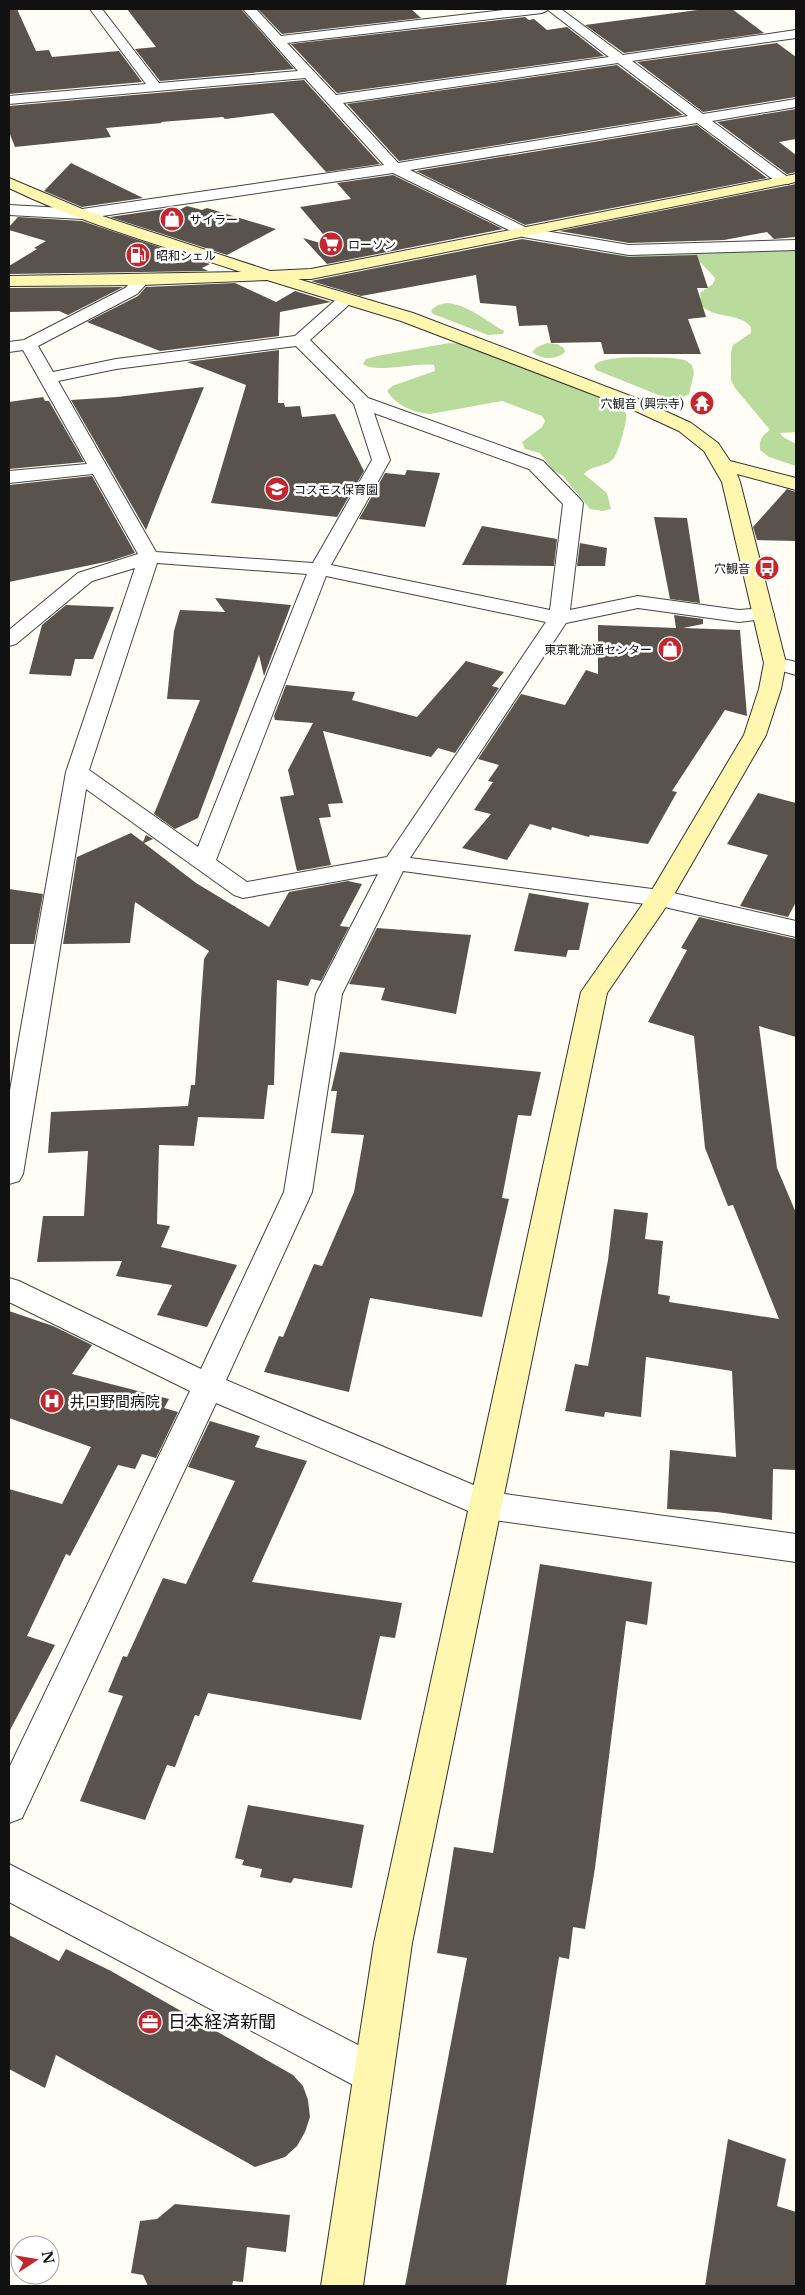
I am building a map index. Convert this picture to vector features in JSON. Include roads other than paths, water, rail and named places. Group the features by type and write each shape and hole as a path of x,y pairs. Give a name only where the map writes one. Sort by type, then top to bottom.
{"street":[{"path":"96,9 155,87"},
{"path":"249,9 395,168 523,232 629,250 796,245"},
{"path":"278,40 542,9"},
{"path":"554,9 700,118 790,180"},
{"path":"333,100 796,34"},
{"path":"9,100 309,74"},
{"path":"9,210 82,214 395,168 796,103"},
{"path":"9,281 142,280 299,275 790,180"},
{"path":"9,182 44,200 82,214 270,276 406,317 658,414 685,427 711,447 731,482 764,614 786,666 765,705 755,735 660,898 594,992 393,1943 342,2286"},
{"path":"9,1174 76,772 149,557 48,378 19,346 131,291 142,280"},
{"path":"48,378 116,364 300,340 346,299"},
{"path":"9,1806 298,1192 329,994 395,863 559,618 573,503 536,465 362,402 300,340"},
{"path":"204,860 319,569 380,460 362,402"},
{"path":"723,465 796,484"},
{"path":"9,477 98,468"},
{"path":"9,640 84,577 149,557 319,569 559,618 638,602 739,616 764,614"},
{"path":"76,772 204,860 243,890 395,863 660,898 796,929"},
{"path":"9,1288 208,1386 487,1505 796,1548"},
{"path":"9,1882 373,2074"}],"place":[{"name":"サイラー","path":"172,219"},
{"name":"ローソン","path":"331,244"},
{"name":"昭和シェル","path":"138,255"},
{"name":"穴観音 (興宗寺)","path":"702,403"},
{"name":"コスモス保育園","path":"277,489"},
{"name":"穴観音","path":"767,568"},
{"name":"東京靴流通センター","path":"670,649"},
{"name":"井口野間病院","path":"52,1401"},
{"name":"日本経済新聞","path":"150,2022"}]}
